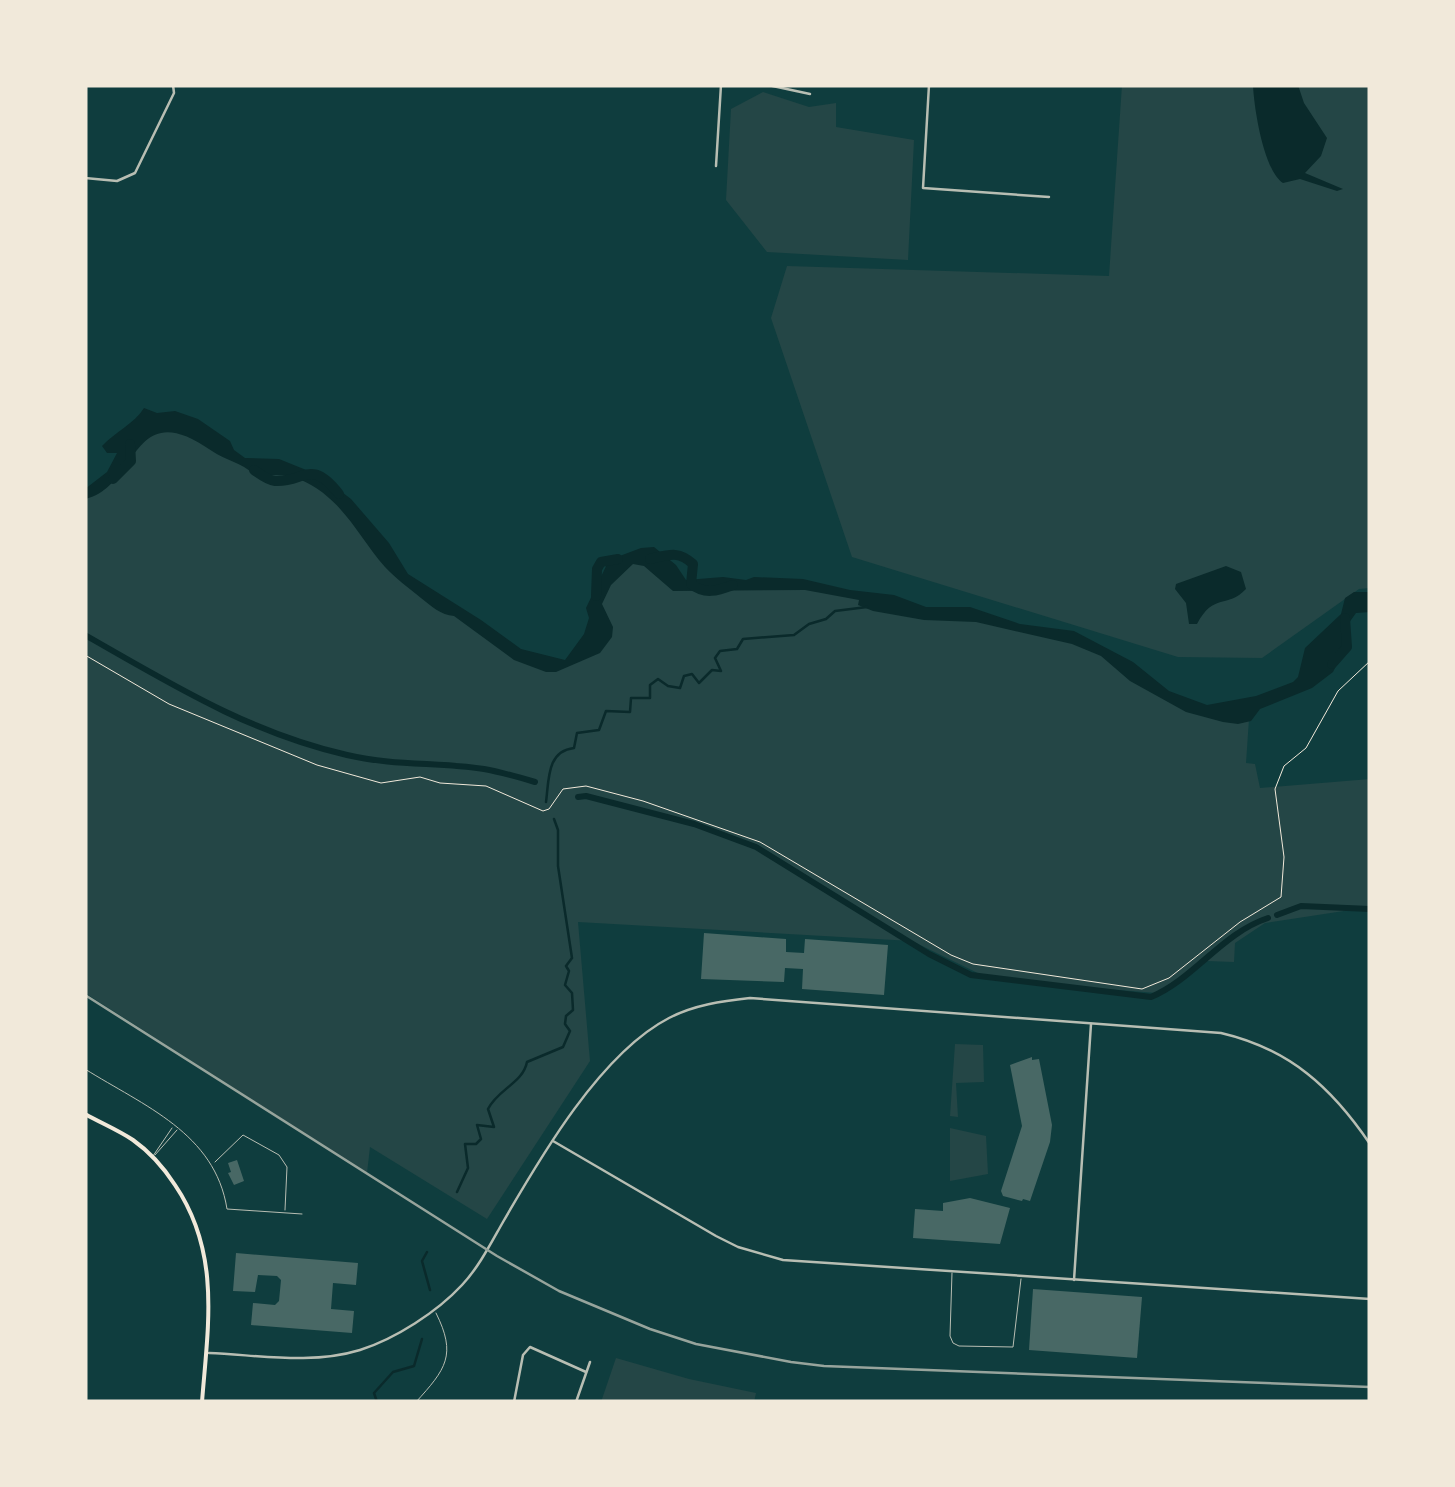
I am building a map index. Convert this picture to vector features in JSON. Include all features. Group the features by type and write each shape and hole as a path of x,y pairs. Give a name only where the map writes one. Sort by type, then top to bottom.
{"main road":[{"path":"85,1114 133,1140 152,1157 184,1198 200,1234 210,1281 202,1402"}],"street":[{"path":"85,178 116,181 135,174 174,93 173,85"},
{"path":"716,166 720,85"},
{"path":"768,85 810,94"},
{"path":"929,85 923,188 1049,197"},
{"path":"206,1353 297,1358 339,1355 388,1338 434,1309 462,1285 553,1141 622,1052 671,1017 716,1002 750,998 1205,1030 1271,1050 1315,1077 1370,1144"},
{"path":"1074,1280 1091,1022"},
{"path":"553,1141 690,1222 761,1255 806,1264 1370,1299"},
{"path":"514,1402 523,1355 530,1348 586,1372"},
{"path":"576,1402 590,1362"}],"lane":[{"path":"85,1069 194,1140 213,1163 226,1209 302,1214"},
{"path":"152,1157 174,1126"},
{"path":"152,1157 178,1128"},
{"path":"213,1163 244,1135 280,1157 288,1172 285,1213"},
{"path":"952,1273 951,1341 959,1346 1003,1349 1012,1348 1016,1342 1021,1277"},
{"path":"416,1402 441,1372 447,1358 447,1338 434,1309"}],"path":[{"path":"85,654 169,704 334,770 381,783 420,777 486,786 542,811 549,809 563,789 576,786 643,801 760,842 972,964 1142,990 1169,978 1240,922 1281,897 1283,841 1275,789 1284,766 1306,748 1338,691 1370,661"}],"shaded area":[{"path":"1122,85 1370,85 1370,588 1359,589 1262,658 1178,657 852,557 771,318 787,266 1109,276"},
{"path":"1253,85 1298,85 1304,103 1327,138 1321,156 1305,173 1343,189 1337,191 1300,179 1283,183 1276,176 1261,138"},
{"path":"763,92 809,107 836,103 836,127 914,140 908,260 767,252 726,200 731,109"},
{"path":"144,408 157,413 175,411 198,419 230,441 245,458 279,459 321,476 351,499 389,543 408,574 521,649 565,660 584,634 589,618 586,608 609,560 654,547 676,565 686,580 803,579 894,595 926,607 970,607 1020,624 1074,631 1133,662 1169,691 1207,705 1256,696 1293,682 1298,677 1305,648 1341,614 1345,598 1354,592 1370,592 1370,612 1356,613 1346,627 1346,646 1333,672 1312,688 1260,709 1251,721 1238,724 1186,712 1130,681 1101,656 1072,644 976,622 924,620 873,611 858,605 859,600 805,590 673,591 644,566 633,564 611,585 602,604 613,627 612,637 600,653 556,672 546,672 514,660 454,616 425,601 389,571 338,506 314,487 288,476 253,474 185,436 165,432 150,437 117,478 103,491 85,499 85,489 107,472 117,453 107,453 102,446"},
{"path":"162,423 242,463 300,474 339,499 393,572 536,667 581,661 599,598 626,564 645,562 699,591 801,586 1059,638 1107,654 1201,714 1249,719 1246,763 1255,764 1260,788 1370,779 1370,907 1265,923 1235,943 1234,962 1207,961 1157,993 992,980 912,941 578,922 590,1061 487,1219 370,1147 367,1173 85,993 85,498 120,473 129,455"},
{"path":"1226,566 1241,572 1246,589 1209,608 1197,624 1189,624 1186,603 1175,589 1176,584"},
{"path":"955,1044 983,1045 984,1082 956,1083 958,1117 950,1116"},
{"path":"950,1128 986,1136 988,1174 950,1181"},
{"path":"616,1358 756,1393 754,1402 601,1402"}],"building":[{"path":"704,933 786,939 786,952 804,953 805,939 888,945 884,995 802,989 803,969 785,968 784,982 701,979"},
{"path":"1032,1057 1039,1059 1052,1125 1030,1201 1022,1201 1003,1196 1001,1191 1022,1126 1010,1065"},
{"path":"237,1160 244,1181 234,1185 228,1163"},
{"path":"970,1198 1010,1208 1000,1244 913,1238 915,1209 943,1211 943,1203"},
{"path":"236,1253 358,1263 356,1285 333,1283 331,1309 354,1311 352,1333 251,1325 253,1303 275,1305 281,1280 277,1276 258,1275 255,1292 233,1291"},
{"path":"1033,1289 1142,1297 1137,1358 1029,1350"}],"waterway":[{"path":"113,479 131,461 130,444"},
{"path":"254,470 275,481 314,474 339,494"},
{"path":"650,559 673,555 688,560 693,564 691,584 701,590 733,585"},
{"path":"596,596 601,562 618,559"},
{"path":"546,802 554,760 574,748 577,733 599,730 606,711 630,712 631,698 650,698 650,685 658,679 680,688 684,676 692,674 699,683 712,670 721,671 715,658 720,651 737,649 743,639 794,635 835,611 867,607"},
{"path":"1332,664 1347,647 1345,618"},
{"path":"85,635 212,705 311,746 382,761 484,769 535,782"},
{"path":"578,797 694,824 756,847 929,954 971,975 1151,997 1181,979 1236,934 1268,918"},
{"path":"457,1192 468,1168 465,1144 476,1144 481,1139 477,1125 494,1127 488,1109 492,1102 521,1075 527,1062 563,1047 570,1031 565,1024 566,1016 573,1010 572,993 565,985 569,971 566,966 572,958 554,819"},
{"path":"1277,915 1301,906 1370,909"},
{"path":"427,1252 422,1261 430,1290"},
{"path":"377,1402 374,1393 393,1372 414,1366 422,1339"}],"railway":[{"path":"85,995 497,1256 559,1291 696,1344 824,1366 1370,1387"}]}
